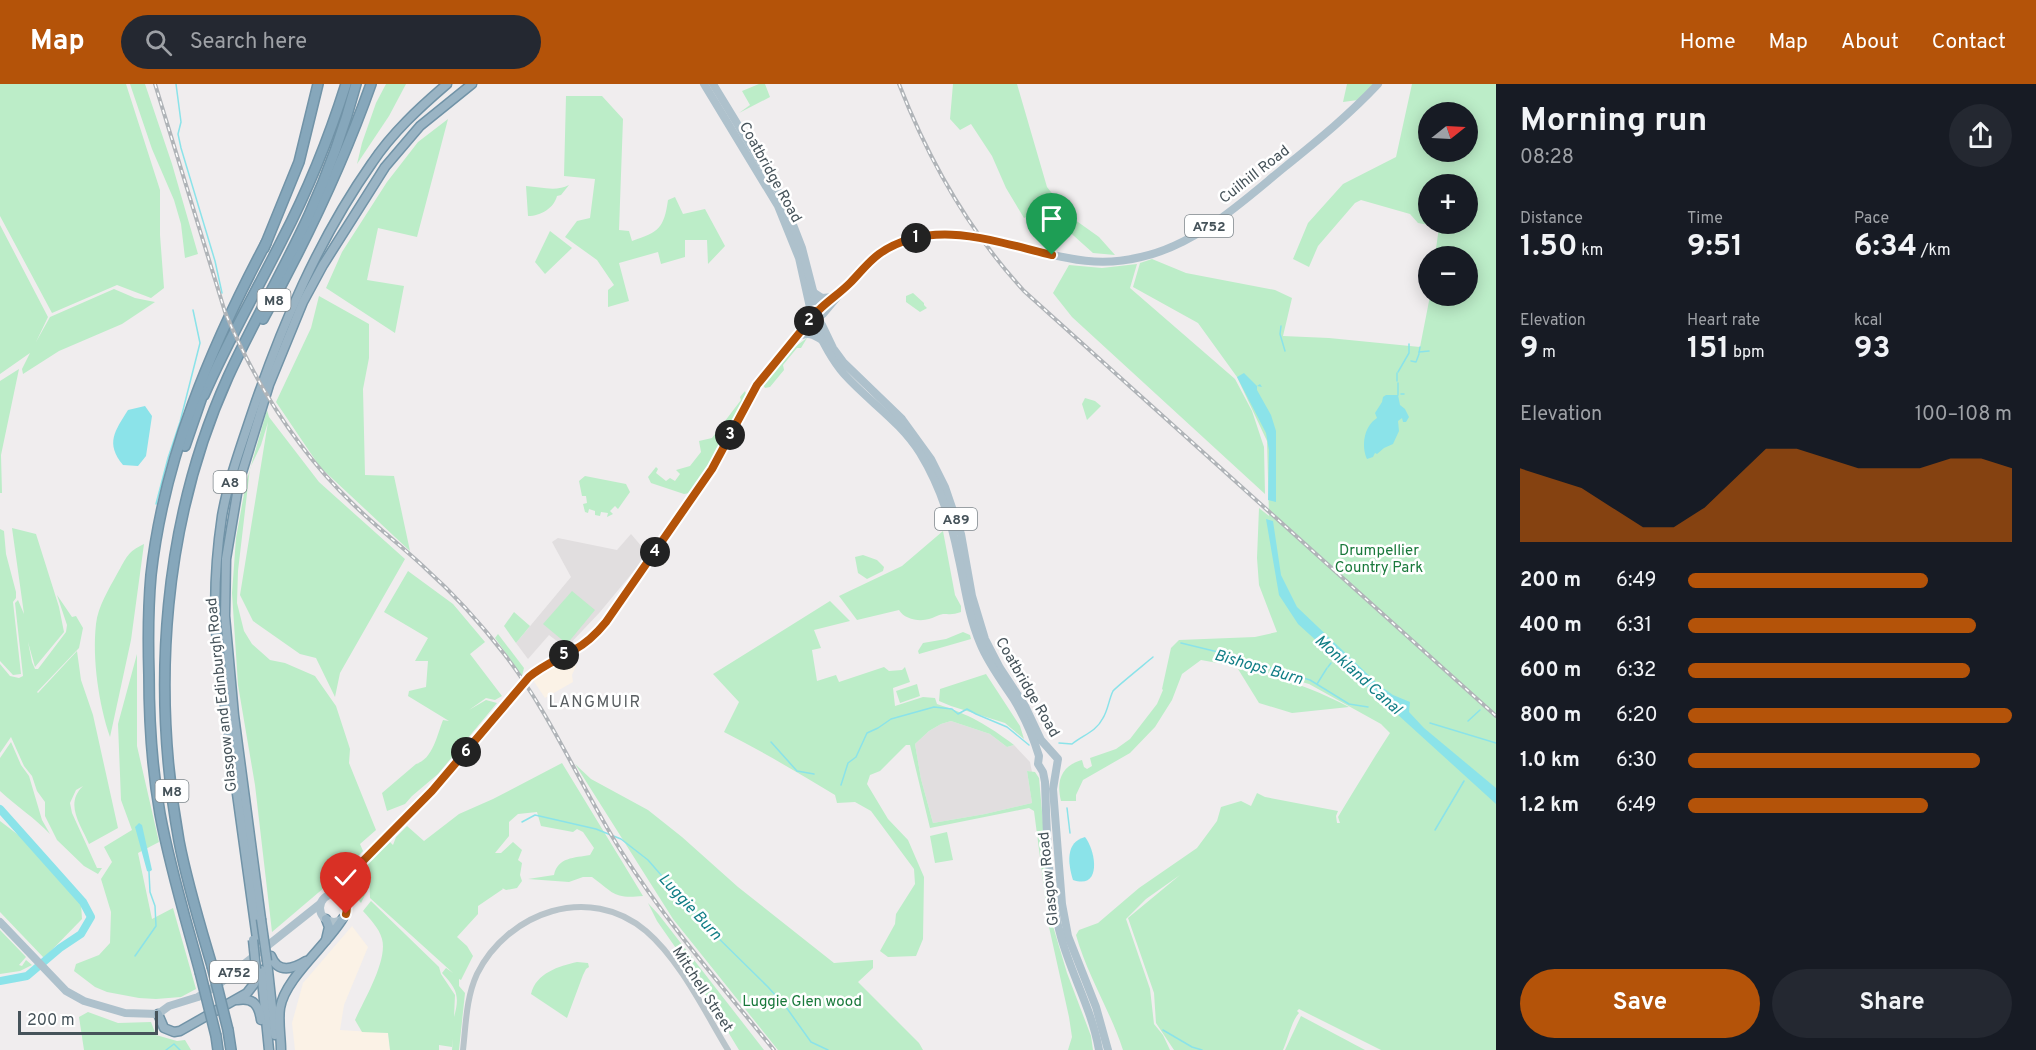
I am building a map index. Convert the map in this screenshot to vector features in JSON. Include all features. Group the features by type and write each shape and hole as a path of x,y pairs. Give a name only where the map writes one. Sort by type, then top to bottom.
{"highway":[{"name":"M8","path":"149,666 153,599 163,525 178,466 214,362 299,162 318,84"},
{"name":"M8","path":"200,404 222,355 309,184 331,131 346,84"},
{"name":"M8","path":"278,277 322,185 340,138 356,84"},
{"name":"Glasgow and Edinburgh Road","path":"277,1050 264,963 255,940 218,656 215,616 218,542 229,485 269,364 295,299 338,215 373,161 411,115 447,84"},
{"name":"Glasgow and Edinburgh Road","path":"267,1050 263,919 249,831 230,673 225,583 234,505 256,422 269,385 303,302 348,222 386,167 420,126 472,84"},
{"name":"M8","path":"231,1050 212,966 191,895 179,842 170,779 165,684 168,611 173,566 183,509 196,458 209,420 248,333 313,217 370,88"},
{"name":"M8","path":"183,509 204,447 227,390 318,215 370,88"},
{"name":"M8","path":"218,1050 160,813 151,741 149,598 159,524 174,460 188,416 224,327 266,243"},
{"path":"325,918 329,927 326,940"},
{"path":"281,1050 280,1018 283,998 309,959 333,935 343,918"},
{"path":"158,1014 164,1028 174,1032 180,1031 247,993 264,963 288,970 309,959"},
{"path":"236,1000 249,999 258,1008 267,1050"}],"main road":[{"name":"Coatbridge Road","path":"704,84 778,206 799,258 823,341 846,376 894,420 920,452 930,471 953,530 967,605 979,641 999,679 1021,712 1039,756 1038,764 1043,772"},
{"name":"Coatbridge Road","path":"713,84 783,200 802,248 813,291 816,318 833,348 844,363 902,418 921,443 938,473 961,534 972,596 985,639 1000,668 1025,706 1041,740 1058,759 1055,770"},
{"name":"Cuilhill Road","path":"848,285 880,254 907,240 940,234 965,235 1067,258 1092,261 1117,261 1154,254 1188,240 1232,208 1338,124 1377,84"},
{"name":"A752","path":"330,894 351,876 432,791 529,677 543,666 575,650 593,637 606,622 712,469 757,385 785,350 848,285"},
{"name":"A752","path":"785,350 802,335 833,297 848,285"},
{"path":"813,291 822,298 833,297"},
{"path":"802,335 808,333 823,341"},
{"name":"Coatbridge Road","path":"1039,756 1050,752"},
{"path":"1043,772 1049,773 1055,770"},
{"name":"Glasgow Road","path":"1055,770 1053,789 1058,908"},
{"name":"Glasgow Road","path":"1043,772 1060,936 1096,1007 1107,1050"},
{"name":"A752","path":"346,900 351,876"},
{"path":"301,917 325,918 335,921 343,918 348,910 346,900 340,895 330,894 324,898 320,904 320,911 325,918"},
{"name":"A752","path":"0,922 66,991 106,1009 125,1013 158,1014 169,1006 198,997 219,984 320,904"},
{"name":"Glasgow Road","path":"1082,982 1099,1050"}],"street":[{"name":"Mitchell Street","path":"463,1050 468,998 477,975 489,956 505,937 531,918 547,912 574,907 593,908 612,913 645,930 669,956 729,1050"}],"shaded area":[{"path":"631,534 648,554 600,612 566,648 549,635 528,659 516,643 571,577 552,542 558,538 617,550"},
{"path":"574,658 576,666 572,675 573,682 545,698 533,680 568,659"},
{"path":"951,721 990,734 1007,747 1014,745 1030,762 1032,772 1027,771 1032,803 933,823 921,779 915,744 929,731"},
{"path":"352,926 368,947 344,1005 340,1030 388,1033 390,1050 295,1050 292,1023 303,983"}],"green space":[{"path":"0,84 126,84 160,190 160,235 164,288 151,298 117,285 52,313 0,216"},
{"path":"130,84 145,84 172,164 198,254 185,258 181,224 174,200 152,149"},
{"path":"386,84 406,84 389,116 357,164 376,103"},
{"path":"765,84 770,97 739,113 750,105 742,91"},
{"path":"953,84 1017,84 1047,187 1071,217 1099,237 1115,255 1093,253 1045,210 1024,218 1006,188 992,156 971,124 960,130 950,119"},
{"path":"1347,84 1374,84 1358,100 1343,102"},
{"name":"Drumpellier Country Park","path":"1412,84 1496,84 1496,1050 1381,1050 1299,1009 1283,1050 1174,1050 1156,1023 1154,993 1128,918 1180,875 1146,899 1126,919 1150,989 1154,1024 1163,1035 1170,1050 1123,1050 1081,950 1076,935 1079,930 1098,923 1139,888 1197,848 1217,821 1221,807 1241,801 1251,806 1257,793 1265,797 1338,811 1337,823 1340,823 1338,817 1390,733 1381,724 1309,684 1262,671 1201,660 1182,674 1172,700 1155,727 1130,753 1083,780 1076,795 1076,801 1061,801 1059,787 1065,770 1082,760 1087,769 1092,766 1090,758 1116,749 1130,739 1157,704 1163,690 1171,648 1179,640 1255,637 1277,632 1259,585 1257,558 1259,508 1269,516 1267,441 1237,377 1198,323 1133,287 1140,263 1152,259 1186,273 1275,290 1292,298 1283,336 1420,347 1428,306 1478,306 1478,246 1436,246 1438,234 1478,234 1478,174 1418,174 1418,223 1410,214 1361,200 1355,203 1318,246 1309,267 1293,259 1308,223 1343,184 1396,157"},
{"path":"566,96 602,96 623,119 619,230 629,231 632,241 648,235 659,228 668,200 675,197 683,214 705,209 725,246 708,264 707,240 685,240 685,257 661,264 658,252 619,263 629,301 608,307 608,290 614,285 597,260 565,237 577,221 590,218 595,179 564,176"},
{"path":"448,119 417,237 378,228 367,280 404,286 395,333 326,288 342,252 387,182 418,142"},
{"path":"569,185 546,211 528,216 526,186 554,189"},
{"path":"0,225 48,317 36,342 50,317 114,289 135,298 155,302 122,324 59,351 23,374 22,369 30,353 0,374"},
{"path":"550,231 572,248 545,274 535,262"},
{"path":"1137,264 1130,288 1235,379 1252,411 1264,447 1265,494 1072,317 1053,293 1069,265 1102,268"},
{"path":"913,293 927,308 920,312 906,302 906,296"},
{"path":"319,296 369,324 369,358 363,389 365,475 394,476 410,551 320,467 276,402 311,328"},
{"path":"807,338 801,348 797,348 783,365 784,370 770,387 765,388 763,385 792,349"},
{"path":"19,369 1,455 2,493 0,493 0,381"},
{"path":"745,391 746,394 715,455 690,493 684,494 651,483 648,477 656,467 658,469 656,473 666,481 670,478 675,481 680,474 676,470 690,466 701,452 699,441 712,438 741,400 740,397"},
{"path":"1085,398 1101,406 1087,420 1082,404"},
{"path":"267,410 269,417 319,482 405,559 340,673 335,697 316,658 300,654 253,621 240,595 268,422 251,466"},
{"path":"250,470 238,571 237,603 244,631 252,644 270,660 285,663 315,676 336,706 350,749 349,763 376,830 360,844 363,851 345,870 272,932 255,785 238,685 232,593 236,538"},
{"path":"585,476 626,484 630,492 618,509 615,506 610,511 613,514 607,517 608,513 601,512 600,516 595,515 595,511 589,509 588,513 585,512 583,504 587,503 586,496 582,496 579,481"},
{"path":"12,528 36,534 59,607 64,632 35,667 28,642 35,669 38,669 66,632 67,625 57,595 72,617 76,616 83,628 79,648 37,692 77,651 81,680 93,715 118,828 89,844 74,807 77,793 83,786 76,790 70,803 72,813 97,868 102,868 98,874 84,866 57,840 45,816 45,802 37,791 32,776 24,766 11,737 0,753 0,664 10,676 19,678 23,676 15,603 18,600 24,614"},
{"path":"0,529 4,531 6,554 16,592 13,602 21,674 13,675 0,661"},
{"path":"943,531 955,595 961,606 961,612 921,620 908,618 899,610 857,620 839,596 902,566"},
{"path":"144,544 131,640 110,737 96,667 97,617 104,598 125,559"},
{"path":"863,555 877,560 884,567 883,571 867,579 858,573 855,557"},
{"path":"408,571 453,604 485,642 470,654 502,696 495,700 486,698 469,710 486,700 497,703 438,774 405,804 387,811 382,793 427,757 434,746 443,720 449,721 408,696 409,691 426,687 428,661 415,661 428,638 384,612"},
{"path":"572,591 595,610 567,644 543,624"},
{"path":"830,601 850,621 814,630 821,648 812,650 817,681 836,675 839,682 884,667 889,671 902,670 905,667 910,682 893,688 895,706 923,697 935,698 937,704 977,721 1014,745 1007,747 990,734 951,721 929,731 915,744 921,779 933,823 1032,803 1027,771 1035,772 1039,778 1050,900 1046,903 1034,811 1029,808 930,828 910,745 906,745 880,771 870,775 867,784 888,819 908,840 924,877 923,939 916,956 888,957 880,951 895,924 896,914 915,884 914,869 871,811 855,802 837,803 835,795 724,732 739,702 713,674"},
{"path":"514,612 530,626 516,643 504,626"},
{"path":"963,632 970,635 971,639 919,654 918,651 923,643 946,639"},
{"path":"498,634 524,668 522,676 495,638"},
{"path":"137,654 137,746 159,842 138,853 152,919 173,908 196,989 181,997 139,998 107,992 95,987 74,971 76,964 99,955 110,943 111,912 101,879 112,862 104,847 132,830 121,800 118,724"},
{"path":"1238,669 1295,684 1349,707 1292,713 1259,703"},
{"path":"986,674 1020,726 1024,739 1005,723 939,701 940,689"},
{"path":"917,684 920,696 900,703 896,691"},
{"path":"11,742 21,765 29,776 42,820 50,834 0,791 0,758"},
{"path":"562,763 643,896 619,896 592,877 583,877 569,882 528,879 554,875 563,862 590,855 594,848 583,832 577,829 573,832 541,826 537,812 518,814 509,822 509,836 495,853 501,853 513,842 522,850 518,860 522,863 520,875 522,881 517,888 506,890 502,888 478,906 478,914 457,937 467,946 473,956 461,980 459,979 459,986 465,993 459,1050 452,1050 453,1038 452,1047 439,1045 439,1050 390,1050 388,1033 362,1032 355,1020 374,980 383,948 379,931 363,911 371,901 439,967 441,974 455,995 454,1017 457,998 454,988 442,973 446,968 453,973 370,898 369,867 367,869 368,889 361,903 356,895 356,887 362,870 388,842 384,848 390,842 393,845 396,837 407,826 424,841 459,814"},
{"name":"Luggie Glen wood","path":"575,764 591,779 648,810 738,887 834,963 873,960 873,968 858,982 919,1043 923,1050 778,1050 673,919"},
{"path":"0,821 21,837 81,903 82,919 44,958 0,912"},
{"path":"947,832 953,860 935,863 930,836"},
{"path":"648,903 764,1050 739,1050 687,964 657,921"},
{"path":"1050,916 1067,973 1091,1036 1093,1050 1068,1050 1072,1037 1047,918"},
{"path":"0,930 26,957 19,965 22,966 26,960 32,965 20,971 0,974"},
{"path":"577,962 588,963 589,967 583,975 567,1018 531,994 543,976 556,968"},
{"path":"88,1012 118,1023 151,1022 156,1035 177,1041 185,1040 191,1050 84,1050 79,1017"},
{"path":"1301,1016 1365,1050 1285,1050"}],"water":[{"path":"1244,373 1257,386 1276,431 1276,502 1268,500 1269,450 1266,433 1237,377"},
{"path":"1386,395 1398,395 1400,405 1409,417 1406,422 1403,422 1402,418 1398,421 1399,431 1393,444 1367,459 1364,448 1365,437 1369,426 1377,418 1375,413"},
{"path":"145,406 152,416 146,456 138,466 123,465 114,450 116,431 128,410"},
{"name":"Monkland Canal","path":"1266,519 1273,521 1281,575 1297,607 1379,685 1393,695 1410,702 1409,712 1424,728 1496,788 1496,804 1298,624 1279,595"},
{"path":"139,823 142,825 152,870 149,872 135,827"},
{"path":"1085,837 1092,851 1094,868 1089,879 1082,882 1073,880 1069,861 1074,844"}],"waterway":[{"path":"176,84 181,122 178,134 181,148 215,261 222,293"},
{"path":"156,504 200,343 193,310"},
{"path":"1281,326 1280,334 1285,351"},
{"path":"1398,372 1409,353 1409,344"},
{"path":"1419,353 1420,347"},
{"path":"1419,352 1429,351"},
{"path":"1411,361 1416,362 1419,354"},
{"path":"1397,373 1397,381"},
{"path":"1398,383 1398,395"},
{"name":"Bishops Burn","path":"1181,643 1310,680 1349,704 1368,707"},
{"name":"Bishops Burn","path":"1059,743 1072,744 1097,727 1105,715 1113,691 1153,657"},
{"name":"Monkland Canal","path":"1328,667 1331,663"},
{"name":"Monkland Canal","path":"1317,684 1327,668"},
{"name":"Bishops Burn","path":"841,785 848,763 856,757 867,733 891,719 934,707 952,709 958,714 967,709 1007,727 1029,745"},
{"path":"1468,721 1480,710"},
{"name":"Bishops Burn","path":"1430,723 1496,743"},
{"path":"771,742 797,771 814,774"},
{"path":"1435,830 1464,781"},
{"path":"1067,808 1070,833"},
{"path":"0,809 83,902 91,917 81,934 60,948 27,976 0,981"},
{"name":"Luggie Burn","path":"522,822 535,815 596,829 621,839 648,860 702,922 768,987 786,1007 811,1042 828,1050"},
{"path":"135,956 156,926 149,872"},
{"path":"1163,1030 1192,1047 1202,1050"},
{"name":"Luggie Burn","path":"166,1050 174,1044 180,1050"}],"railway":[{"path":"155,84 225,312 250,364 279,414 333,483 447,589 505,655 537,702 606,827 638,877 694,953 774,1050"},
{"path":"899,84 923,140 952,194 985,244 1024,291 1496,716"}],"district":[{"name":"LANGMUIR","path":"595,701"}],"route":[{"path":"346,914 348,906 346,892 356,868 432,791 529,677 543,666 575,650 593,637 606,622 712,469 757,385 810,320 812,312 819,310 880,254 918,237 940,234 965,235 1052,255"}]}
